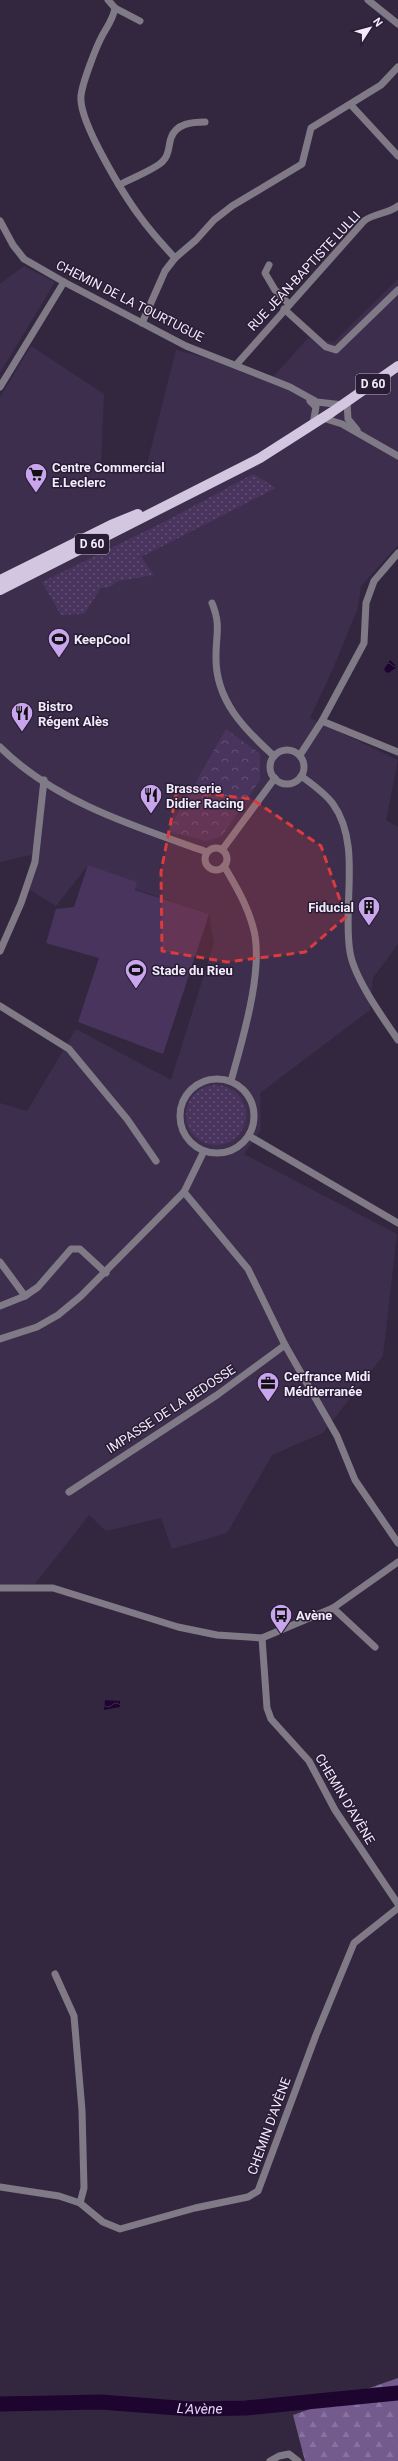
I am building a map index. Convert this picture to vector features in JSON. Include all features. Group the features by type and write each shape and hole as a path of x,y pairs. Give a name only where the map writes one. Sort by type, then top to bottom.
{"main road":[{"name":"D 60","path":"0,590 116,532 182,496 260,458 324,418 398,366"},
{"name":"D 60","path":"0,580 111,525 182,496"}],"street":[{"path":"108,0 114,8 140,20"},
{"path":"368,0 398,24"},
{"path":"114,8 114,16 100,40 81,96 89,128 119,184 141,218 175,258"},
{"path":"142,323 165,270 175,258 196,240 214,220 232,206 302,164 312,128 381,85 398,67"},
{"path":"351,105 398,156"},
{"path":"119,184 163,162 169,151 171,137 181,127 189,122 205,122"},
{"name":"RUE JEAN-BAPTISTE LULLI","path":"236,364 364,221 369,217 389,212 398,206"},
{"name":"CHEMIN DE LA TOURTUGUE","path":"0,221 13,245 24,259 64,282 186,346 236,364 290,388 317,402 345,403"},
{"path":"269,266 266,273 275,290 287,306 326,348 336,350 398,290"},
{"path":"0,387 64,282"},
{"name":"CHEMIN DE LA TOURTUGUE","path":"290,388 307,398 316,407 313,424"},
{"path":"345,403 348,419 358,432"},
{"path":"324,418 358,432 398,456"},
{"path":"300,755 322,721 364,643 366,603 374,581 398,553"},
{"path":"212,603 218,621 216,656 225,699 232,714 274,756"},
{"path":"322,721 398,752"},
{"path":"0,747 44,780 100,811 207,852 215,848 222,850 227,857 224,866 218,870 210,868 206,863 207,852"},
{"path":"284,750 290,750 300,755 304,766 301,776 291,783 285,783 275,778 270,765 274,756 284,750"},
{"path":"301,776 333,803 342,820 348,843 347,927 350,954 374,1004 398,1040"},
{"path":"222,850 275,778"},
{"path":"0,951 21,903 35,862 44,780"},
{"path":"224,866 243,897 254,928 257,960 254,983 230,1081"},
{"path":"0,1006 69,1049 127,1119 156,1161"},
{"path":"219,1078 230,1081 246,1092 251,1100 254,1118 249,1136 241,1145 229,1152 217,1154 204,1151 194,1146 186,1137 180,1120 182,1103 192,1088 207,1080 219,1078"},
{"path":"249,1136 398,1223"},
{"path":"0,1339 37,1327 58,1315 106,1273 184,1192 204,1151"},
{"path":"184,1192 248,1268 286,1345 337,1436 355,1480 398,1543"},
{"path":"0,1306 25,1296 38,1287 71,1249 80,1249 106,1273"},
{"path":"0,1262 25,1296"},
{"name":"IMPASSE DE LA BEDOSSE","path":"69,1492 217,1395 286,1345"},
{"path":"0,1588 53,1588 178,1626 217,1635 262,1638 333,1608 398,1562"},
{"path":"333,1608 375,1647"},
{"name":"CHEMIN D'AVÈNE","path":"262,1638 267,1708 271,1719 309,1762 335,1810 398,1904"},
{"name":"CHEMIN D'AVÈNE","path":"0,2187 59,2196 80,2203 103,2222 120,2228 195,2208 248,2197 258,2191 316,2035 354,1943 398,1908"},
{"path":"55,1974 74,2016 82,2110 84,2188 80,2203"},
{"path":"270,2461 279,2456 289,2454 298,2461"}],"highlighted area":[{"path":"177,790 252,799 321,846 346,917 305,952 227,962 162,951 161,872"}],"shaded area":[{"path":"24,266 55,282 0,373 0,284"},
{"path":"398,279 398,545 361,586 358,608 332,671 310,718 398,760 386,820 398,827 398,944 373,978 370,1010 260,1093 261,1130 244,1154 397,1234 383,1356 323,1433 272,1455 227,1533 172,1549 161,1518 106,1531 89,1515 35,1584 0,1586 0,1103 27,1111 76,1029 171,1080 214,943 209,914 135,889 136,882 88,865 56,906 30,890 31,855 0,862 0,397 31,346 104,394 101,465 146,468 176,350 274,376 308,338 334,342"}],"green space":[{"path":"253,474 276,488 141,557 154,575 118,581 110,587 101,588 84,614 61,615 42,582 166,521"},
{"path":"226,729 260,754 260,780 222,836 206,841 168,831"},
{"name":"Stade du Rieu","path":"88,865 137,882 135,890 209,914 163,1054 78,1022 99,958 46,943 56,909 74,907"},
{"path":"210,1085 222,1085 238,1093 244,1103 246,1115 244,1127 238,1137 222,1145 210,1145 194,1137 186,1121 186,1109 194,1093"},
{"path":"398,2378 398,2461 305,2461 293,2415"}],"water":[{"path":"390,660 397,667 387,674 384,669"},
{"path":"105,1700 120,1701 120,1707 104,1710"}],"waterway":[{"name":"L'Avène","path":"0,2404 101,2402 191,2409 246,2408 398,2393"}],"place":[{"name":"Centre Commercial E.Leclerc","path":"36,494"},
{"name":"KeepCool","path":"59,658"},
{"name":"Bistro Régent Alès","path":"22,732"},
{"name":"Brasserie Didier Racing","path":"151,814"},
{"name":"Fiducial","path":"369,926"},
{"name":"Stade du Rieu","path":"136,990"},
{"name":"Cerfrance Midi Méditerranée","path":"268,1402"},
{"name":"Avène","path":"281,1634"}]}
